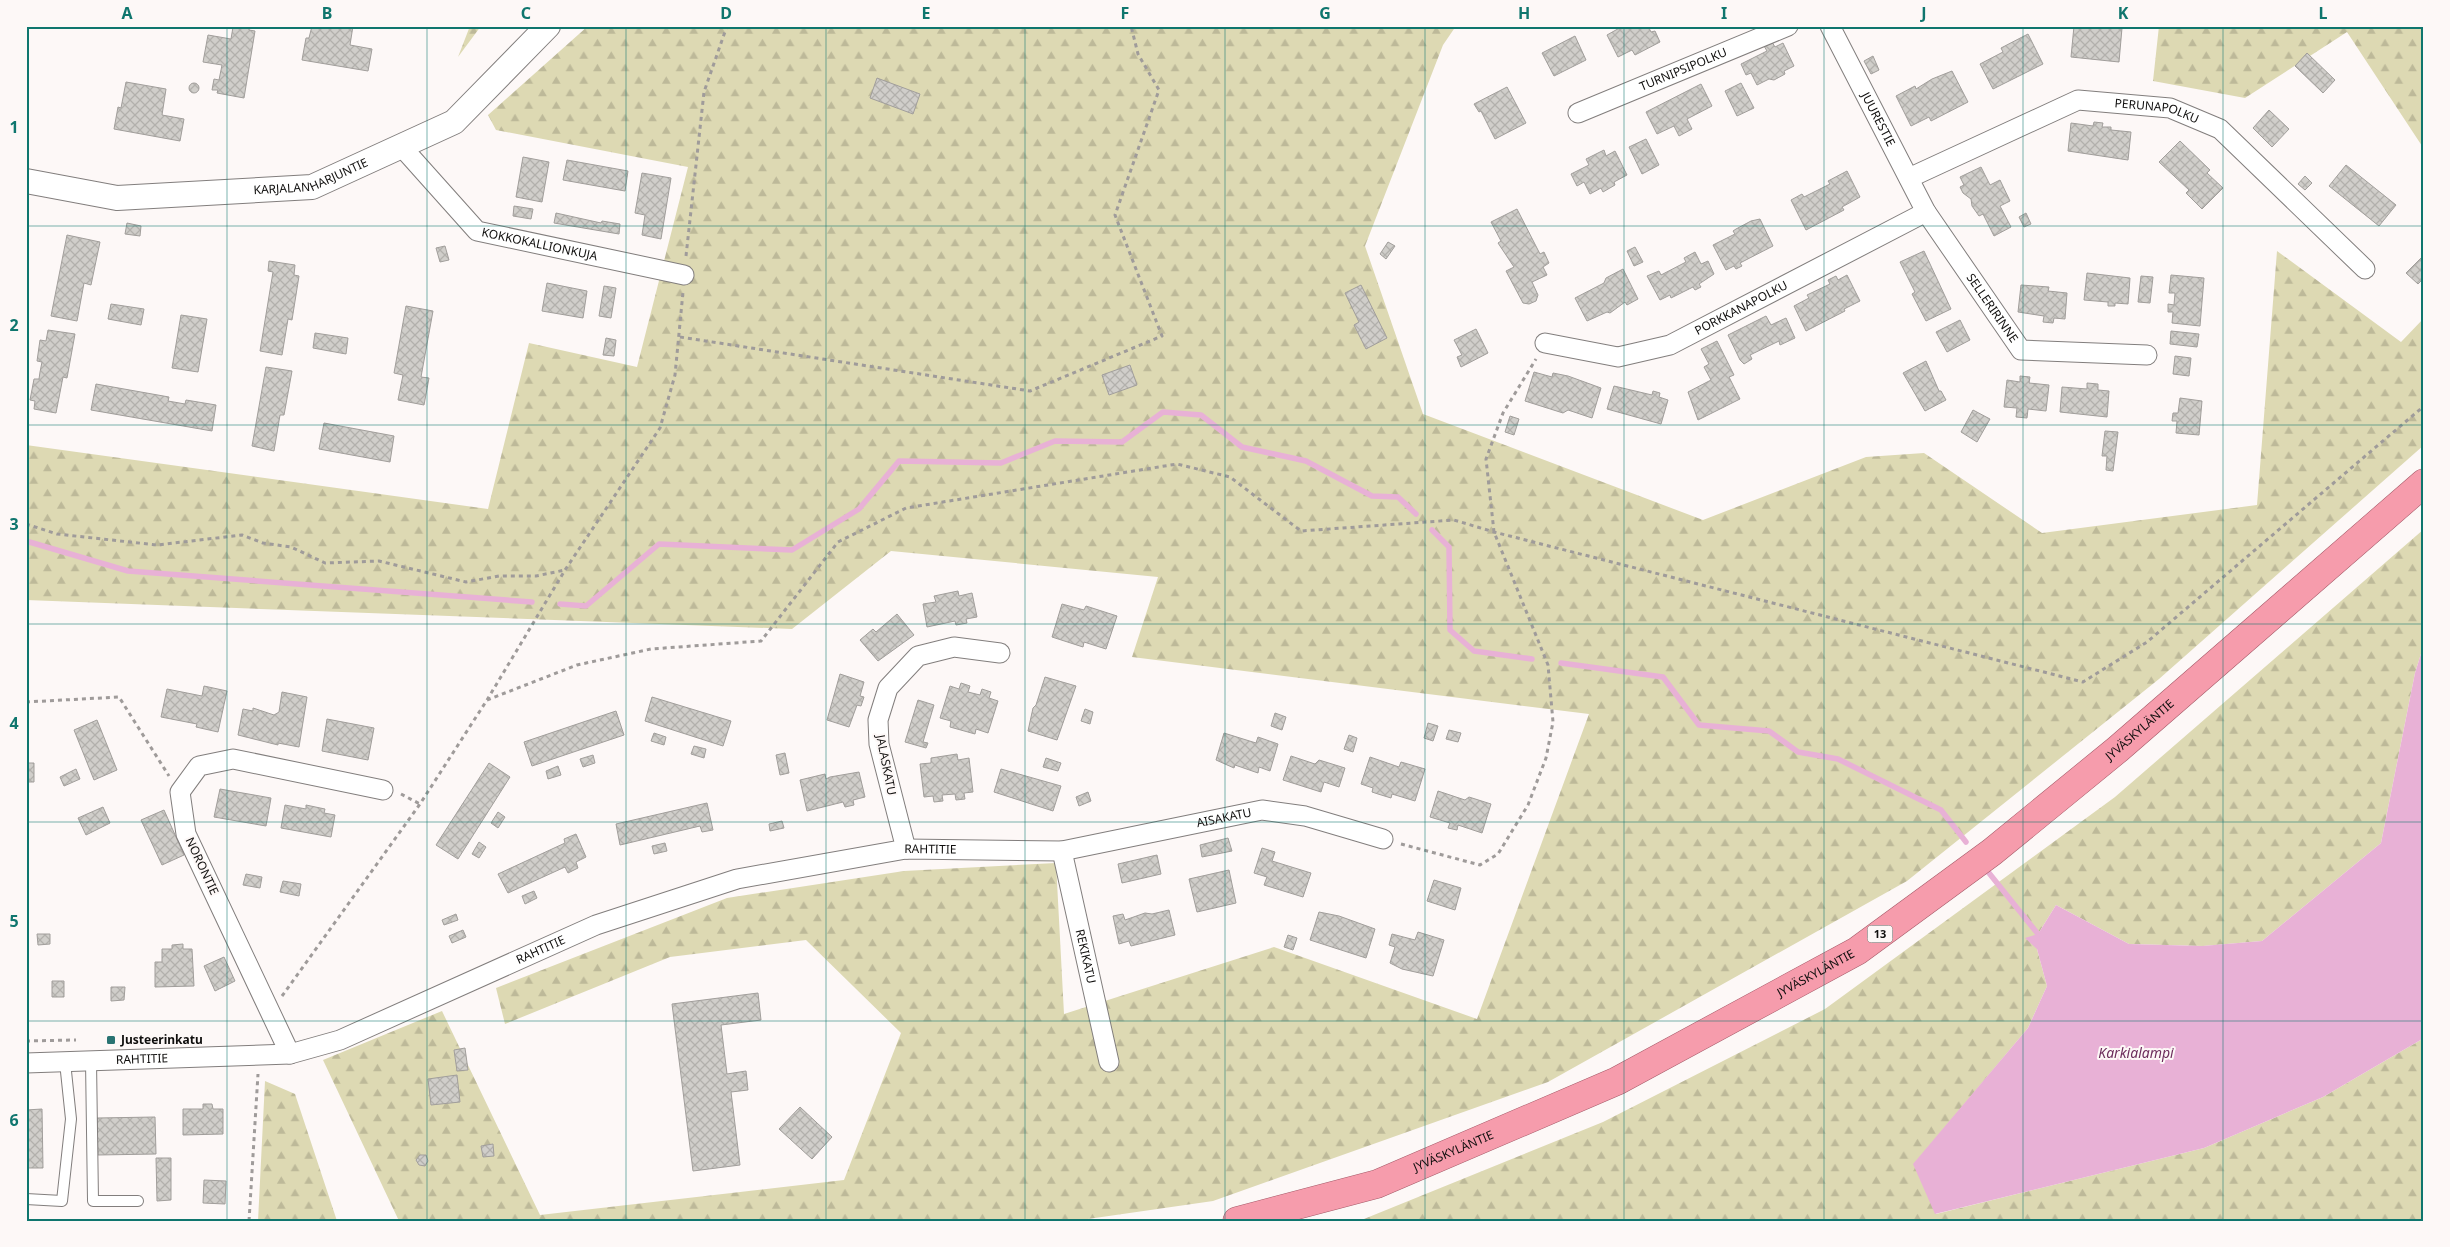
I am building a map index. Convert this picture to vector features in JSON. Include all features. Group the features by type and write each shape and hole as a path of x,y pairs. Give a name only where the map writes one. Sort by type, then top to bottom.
{"highway":[{"name":"JYVÄSKYLÄNTIE","path":"1237,1221 1378,1184 1617,1081 1857,951 1992,852 2118,749 2424,483"}],"street":[{"name":"KARJALANHARJUNTIE","path":"26,181 117,198 312,187 454,122 548,26"},
{"name":"TURNIPSIPOLKU","path":"1578,113 1788,26"},
{"name":"JUURESTIE","path":"1830,26 1926,212"},
{"name":"PERUNAPOLKU","path":"1909,178 2078,100 2170,108 2220,129 2365,269"},
{"name":"KOKKOKALLIONKUJA","path":"401,146 476,230 684,275"},
{"name":"PORKKANAPOLKU","path":"1545,343 1618,357 1670,345 1926,212"},
{"name":"SELLERIRINNE","path":"1926,212 2020,350 2147,355"},
{"name":"JALASKATU","path":"906,849 880,744 878,720 888,688 918,656 954,646 1000,653"},
{"path":"180,792 199,766 233,759 383,790"},
{"name":"NORONTIE","path":"180,792 186,834 290,1054"},
{"name":"AISAKATU","path":"1062,851 1262,810 1305,816 1383,839"},
{"name":"RAHTITIE","path":"26,1062 290,1054 340,1040 596,925 737,879 906,849 1062,851"},
{"name":"REKIKATU","path":"1062,851 1109,1062"}],"lane":[{"path":"91,1061 93,1201 138,1201"},
{"path":"26,1199 62,1201 71,1120 66,1062"}],"path":[{"path":"284,994 420,804 487,700 565,570 660,428 675,375 680,337 684,275 704,92 727,26"},
{"path":"680,337 1030,391 1162,336 1115,214 1159,90 1138,54 1131,26"},
{"path":"1383,839 1480,865 1498,854 1528,806 1546,758 1553,722 1548,665 1494,532 1486,459 1503,413 1545,343"},
{"path":"487,700 578,665 651,649 760,641 838,542 906,508 1177,464 1230,477 1301,531 1454,520 1494,532 2083,682 2147,642 2424,406"},
{"path":"26,524 57,534 157,545 242,535 262,543 291,547 325,563 379,561 466,582 499,576 536,576 565,570"},
{"path":"26,702 119,697 180,792"},
{"path":"249,1221 259,1055"}],"green space":[{"path":"470,26 481,26 458,57"},
{"path":"588,26 1456,26 1443,45 1365,246 1423,414 1703,520 1866,457 1924,453 2042,533 2257,505 2277,251 2401,342 2424,318 2424,445 2159,679 1907,881 1548,1082 1213,1201 1074,1221 399,1221 323,1060 442,1011 540,1215 844,1180 901,1033 806,940 670,957 505,1024 496,988 727,898 904,871 1056,863 1064,1014 1274,947 1477,1019 1589,714 1132,657 1158,577 891,551 792,629 26,600 26,445 488,509 529,343 637,367 688,167 496,130 488,115"},
{"path":"2159,26 2424,26 2424,149 2347,32 2245,98 2153,81"},
{"path":"2424,529 2424,644 2415,673 2381,843 2262,941 2203,946 2129,944 2056,905 2038,934 2037,949 2047,986 2028,1028 1914,1164 1936,1214 2204,1148 2323,1097 2424,1038 2424,1221 1359,1221 1603,1122 1825,1009 2115,797"},
{"path":"265,1081 295,1094 337,1221 258,1221"}],"water":[{"name":"Karkialampi","path":"2424,644 2424,1038 2323,1097 2204,1148 1935,1214 1913,1164 2028,1028 2047,986 2037,949 2025,938 2038,934 2056,905 2129,944 2202,946 2262,941 2381,843 2415,673"}],"building":[{"path":"250,26 249,30 255,31 244,98 217,93 218,90 212,90 214,79 219,80 222,65 203,62 208,35 231,39 233,27"},
{"path":"312,26 353,26 350,45 372,49 368,71 302,60 306,38 309,38"},
{"path":"1623,26 1648,26 1651,32 1655,31 1660,42 1635,55 1632,50 1618,57 1607,35"},
{"path":"2074,26 2122,28 2119,62 2071,57"},
{"path":"2028,34 2043,64 1993,89 1980,64 2003,52 2001,48"},
{"path":"1575,36 1586,60 1554,76 1542,53"},
{"path":"1772,42 1775,47 1783,43 1794,66 1784,71 1785,74 1774,80 1769,79 1757,85 1751,73 1746,75 1741,64 1767,51 1764,46"},
{"path":"2307,53 2335,80 2323,93 2295,66"},
{"path":"1873,56 1879,70 1871,74 1864,61"},
{"path":"1952,71 1968,102 1931,121 1929,117 1911,126 1896,96 1915,86 1916,89 1932,79"},
{"path":"877,78 920,94 913,114 870,98"},
{"path":"126,82 166,89 162,115 184,119 180,141 114,129 118,107 121,108"},
{"path":"192,83 196,83 199,88 198,92 192,93 189,90 189,86"},
{"path":"1741,83 1754,108 1737,116 1725,91"},
{"path":"1701,84 1712,106 1687,119 1692,129 1679,136 1674,126 1657,134 1646,112"},
{"path":"1507,87 1526,123 1495,139 1481,111 1479,112 1474,104"},
{"path":"2269,110 2289,129 2272,147 2253,128"},
{"path":"2094,122 2103,123 2102,127 2111,127 2111,130 2131,132 2128,160 2068,151 2071,123 2093,126"},
{"path":"1646,139 1659,165 1642,174 1629,147"},
{"path":"2180,141 2210,170 2207,173 2223,188 2202,209 2186,193 2189,190 2159,162"},
{"path":"1604,150 1606,156 1615,151 1627,175 1614,182 1615,185 1603,192 1601,188 1590,194 1584,182 1577,186 1571,174 1589,165 1586,159"},
{"path":"523,157 549,162 542,202 516,197"},
{"path":"567,160 628,171 625,191 563,180"},
{"path":"2346,165 2396,205 2379,226 2329,186"},
{"path":"1981,167 1990,185 2000,180 2010,201 2000,206 2011,227 1994,236 1983,214 1979,216 1972,206 1971,199 1963,193 1960,187 1964,185 1960,177"},
{"path":"1847,171 1860,197 1842,207 1844,210 1806,230 1791,200 1802,194 1804,197 1830,184 1828,181"},
{"path":"642,173 671,178 661,239 642,235 645,215 635,213"},
{"path":"2305,176 2312,183 2305,190 2298,184"},
{"path":"514,206 533,209 531,219 513,216"},
{"path":"1517,209 1540,254 1544,252 1549,263 1543,267 1547,275 1532,282 1538,295 1536,301 1529,304 1523,303 1506,271 1514,267 1498,243 1501,241 1491,222"},
{"path":"556,213 601,223 602,221 620,224 619,234 554,223"},
{"path":"2026,213 2031,224 2024,227 2019,217"},
{"path":"1760,219 1773,246 1740,263 1742,266 1736,269 1734,266 1726,270 1713,245 1735,234 1733,231 1736,229 1751,221"},
{"path":"127,223 141,226 140,236 125,234"},
{"path":"67,235 100,242 91,285 84,283 77,321 51,316"},
{"path":"1388,242 1395,246 1386,259 1380,254"},
{"path":"445,246 449,260 440,262 436,248"},
{"path":"1635,247 1643,262 1634,266 1627,251"},
{"path":"1924,251 1951,309 1926,321 1912,294 1915,292 1900,262"},
{"path":"1695,252 1701,264 1708,261 1714,274 1699,284 1701,287 1695,290 1693,287 1671,298 1670,295 1660,300 1647,276 1659,271 1661,275 1686,262 1684,258"},
{"path":"2424,255 2424,278 2418,284 2406,273"},
{"path":"269,261 295,265 294,275 299,276 292,320 288,319 282,355 260,351 273,272 268,271"},
{"path":"1623,269 1638,299 1627,305 1625,302 1610,313 1607,312 1587,321 1575,298 1604,283 1606,278"},
{"path":"2087,273 2130,278 2128,304 2115,303 2115,306 2108,306 2108,302 2084,300"},
{"path":"1847,275 1860,301 1806,331 1794,306 1809,298 1807,295 1830,284 1828,280 1836,276 1838,280"},
{"path":"2171,275 2204,278 2200,326 2172,323 2173,312 2168,312 2168,304 2174,305 2175,293 2169,293"},
{"path":"2141,276 2153,277 2150,303 2138,302"},
{"path":"547,283 587,291 583,318 542,311"},
{"path":"1361,285 1387,338 1366,349 1354,325 1359,322 1345,293"},
{"path":"2021,285 2049,287 2048,291 2067,293 2065,319 2054,318 2053,323 2043,322 2044,316 2018,312"},
{"path":"604,286 616,288 611,318 599,316"},
{"path":"111,304 144,309 141,325 108,319"},
{"path":"406,306 433,311 421,377 429,378 424,405 398,400 403,375 394,373"},
{"path":"181,315 207,319 198,372 172,368"},
{"path":"1766,316 1771,325 1786,318 1795,338 1780,345 1779,341 1750,355 1752,359 1744,364 1740,360 1728,335"},
{"path":"1960,320 1970,340 1947,352 1936,332"},
{"path":"1476,329 1488,353 1461,367 1457,357 1462,355 1454,340"},
{"path":"48,330 75,334 67,378 63,377 56,413 34,409 35,401 30,400 34,379 39,379 42,362 37,361 40,340 46,341"},
{"path":"2171,331 2199,334 2197,347 2170,344"},
{"path":"315,333 348,338 346,354 313,348"},
{"path":"606,338 616,340 614,356 603,355"},
{"path":"1717,341 1734,375 1729,377 1740,399 1698,420 1688,392 1711,380 1704,367 1709,364 1701,349"},
{"path":"2175,356 2191,358 2189,376 2173,374"},
{"path":"1926,361 1939,391 1941,391 1946,400 1925,411 1903,373"},
{"path":"1130,365 1137,385 1109,395 1102,375"},
{"path":"266,367 292,371 284,415 280,415 274,451 252,446"},
{"path":"1534,372 1552,377 1553,373 1568,376 1601,388 1592,418 1568,410 1563,413 1525,401"},
{"path":"2020,376 2030,377 2029,383 2049,385 2046,411 2028,409 2027,418 2016,417 2017,408 2004,407 2007,380 2020,382"},
{"path":"2087,383 2098,384 2098,390 2109,391 2107,417 2060,412 2062,387 2087,389"},
{"path":"96,384 169,397 168,401 185,404 186,400 216,405 212,431 91,410"},
{"path":"1614,386 1652,395 1653,391 1660,393 1659,397 1668,400 1661,424 1607,409"},
{"path":"2180,398 2202,401 2199,435 2176,433 2177,421 2172,421 2173,413 2178,413"},
{"path":"1973,410 1990,419 1977,442 1961,432"},
{"path":"1510,416 1519,419 1514,435 1505,432"},
{"path":"324,423 394,436 390,462 319,449"},
{"path":"2105,431 2118,432 2113,471 2106,470 2107,456 2102,456"},
{"path":"958,591 959,596 972,593 977,617 966,619 967,623 956,625 955,621 927,627 923,604 936,602 934,596"},
{"path":"1062,604 1084,610 1086,606 1117,616 1106,649 1084,642 1083,647 1052,637"},
{"path":"897,614 914,635 878,661 860,640 873,629 876,632"},
{"path":"840,674 864,682 860,696 864,697 861,706 857,705 849,727 827,720"},
{"path":"1045,677 1076,686 1057,740 1028,731 1033,708 1036,705"},
{"path":"961,683 970,686 968,692 980,695 982,689 991,692 989,698 998,701 988,733 976,729 975,734 950,727 951,721 940,718 950,686 959,689"},
{"path":"204,686 227,691 218,732 196,727 197,724 161,717 167,689 202,696"},
{"path":"282,692 307,697 299,747 278,743 278,745 238,735 243,709 253,711 253,708 274,715 279,712"},
{"path":"652,697 731,721 723,746 645,721"},
{"path":"918,700 934,705 923,742 928,743 926,748 905,742"},
{"path":"1085,709 1093,712 1090,724 1081,721"},
{"path":"616,711 624,735 532,766 524,742"},
{"path":"1275,713 1286,717 1282,730 1271,726"},
{"path":"327,719 374,728 368,760 322,751"},
{"path":"97,720 117,770 94,780 74,730"},
{"path":"1428,723 1438,726 1433,741 1424,738"},
{"path":"1449,730 1461,733 1458,742 1446,739"},
{"path":"654,733 666,737 664,745 651,741"},
{"path":"1224,733 1256,743 1258,737 1278,744 1270,771 1259,767 1258,773 1235,765 1234,768 1216,760"},
{"path":"1349,735 1357,738 1353,752 1344,749"},
{"path":"694,746 706,749 704,758 691,754"},
{"path":"785,753 789,773 780,775 776,755"},
{"path":"957,754 958,760 969,758 973,792 964,793 965,799 956,800 955,794 942,795 943,801 934,802 933,796 924,797 920,764 931,763 931,758"},
{"path":"593,755 595,763 583,767 580,759"},
{"path":"1291,756 1315,764 1319,760 1345,768 1339,787 1324,782 1321,792 1283,780"},
{"path":"1370,757 1399,767 1401,762 1425,769 1415,801 1392,794 1391,798 1378,794 1372,792 1373,788 1361,784"},
{"path":"1046,758 1061,763 1058,771 1043,767"},
{"path":"26,763 34,763 34,782 26,782"},
{"path":"489,763 510,777 458,859 436,845"},
{"path":"558,766 561,775 548,779 546,771"},
{"path":"76,769 80,779 64,786 60,777"},
{"path":"1001,769 1061,786 1053,811 994,792"},
{"path":"859,772 865,797 853,800 854,805 845,807 843,802 807,811 800,780 825,774 826,779"},
{"path":"220,789 271,798 266,826 214,817"},
{"path":"1438,791 1465,800 1469,797 1491,804 1482,833 1458,825 1457,830 1448,828 1450,823 1430,817"},
{"path":"1088,792 1091,801 1079,806 1076,797"},
{"path":"707,803 713,830 702,832 700,826 620,845 616,824"},
{"path":"285,805 306,809 306,805 325,809 324,813 335,815 331,837 281,828"},
{"path":"103,807 110,823 86,835 78,818"},
{"path":"164,810 184,855 162,865 141,820"},
{"path":"498,812 505,817 498,828 491,823"},
{"path":"782,821 784,828 770,831 769,824"},
{"path":"576,834 586,857 576,862 578,868 568,873 565,867 508,893 498,874 565,843 564,839"},
{"path":"1228,838 1232,851 1202,857 1200,845"},
{"path":"479,842 486,847 479,858 472,854"},
{"path":"665,843 667,851 654,854 652,846"},
{"path":"1262,848 1275,852 1272,861 1311,873 1303,897 1264,885 1267,877 1254,873"},
{"path":"1157,855 1161,874 1122,883 1118,864"},
{"path":"1229,870 1236,903 1197,912 1189,879"},
{"path":"246,874 262,877 260,888 243,885"},
{"path":"1434,880 1461,888 1455,910 1427,901"},
{"path":"283,881 301,884 299,896 280,892"},
{"path":"534,891 537,898 525,904 522,896"},
{"path":"1169,910 1175,935 1131,946 1129,941 1119,944 1113,916 1123,914 1125,920 1145,913 1152,914"},
{"path":"1319,912 1339,916 1375,929 1366,958 1310,940"},
{"path":"456,914 458,920 444,925 442,920"},
{"path":"463,930 466,937 452,943 449,936"},
{"path":"1418,932 1444,940 1433,976 1402,969 1390,963 1395,947 1389,945 1392,934 1415,940"},
{"path":"37,934 50,934 50,944 38,945"},
{"path":"1288,935 1297,938 1293,950 1284,947"},
{"path":"183,944 183,949 192,949 194,986 155,987 155,962 162,962 162,949 172,949 172,945"},
{"path":"224,957 235,981 215,991 204,966"},
{"path":"52,981 64,981 64,997 52,997"},
{"path":"111,987 125,987 124,1000 111,1001"},
{"path":"758,993 761,1020 721,1025 727,1074 746,1071 748,1090 731,1092 740,1165 693,1171 672,1004"},
{"path":"465,1048 468,1070 457,1071 454,1050"},
{"path":"457,1075 460,1102 431,1105 428,1079"},
{"path":"203,1104 212,1104 213,1109 223,1109 223,1134 183,1135 183,1109 203,1109"},
{"path":"800,1107 832,1137 812,1159 779,1129"},
{"path":"42,1109 43,1168 26,1168 26,1110"},
{"path":"155,1117 156,1154 98,1155 97,1118"},
{"path":"493,1144 494,1156 483,1157 481,1146"},
{"path":"420,1155 426,1155 428,1161 425,1166 419,1165 416,1160"},
{"path":"156,1158 171,1158 171,1200 157,1201"},
{"path":"204,1180 226,1181 225,1204 203,1203"}],"waterway":[{"path":"560,604 586,606 659,544 792,550 859,509 899,461 1001,463 1055,441 1122,442 1163,412 1201,415 1242,447 1306,461 1372,496 1398,497 1416,514"},
{"path":"1432,530 1449,547 1450,630 1474,651 1532,659"},
{"path":"26,541 128,571 532,602"},
{"path":"1561,663 1663,677 1699,725 1769,731 1798,752 1838,759 1941,810 1966,842"},
{"path":"1989,873 2038,934"}],"place":[{"name":"Justeerinkatu","path":"111,1040"}]}
